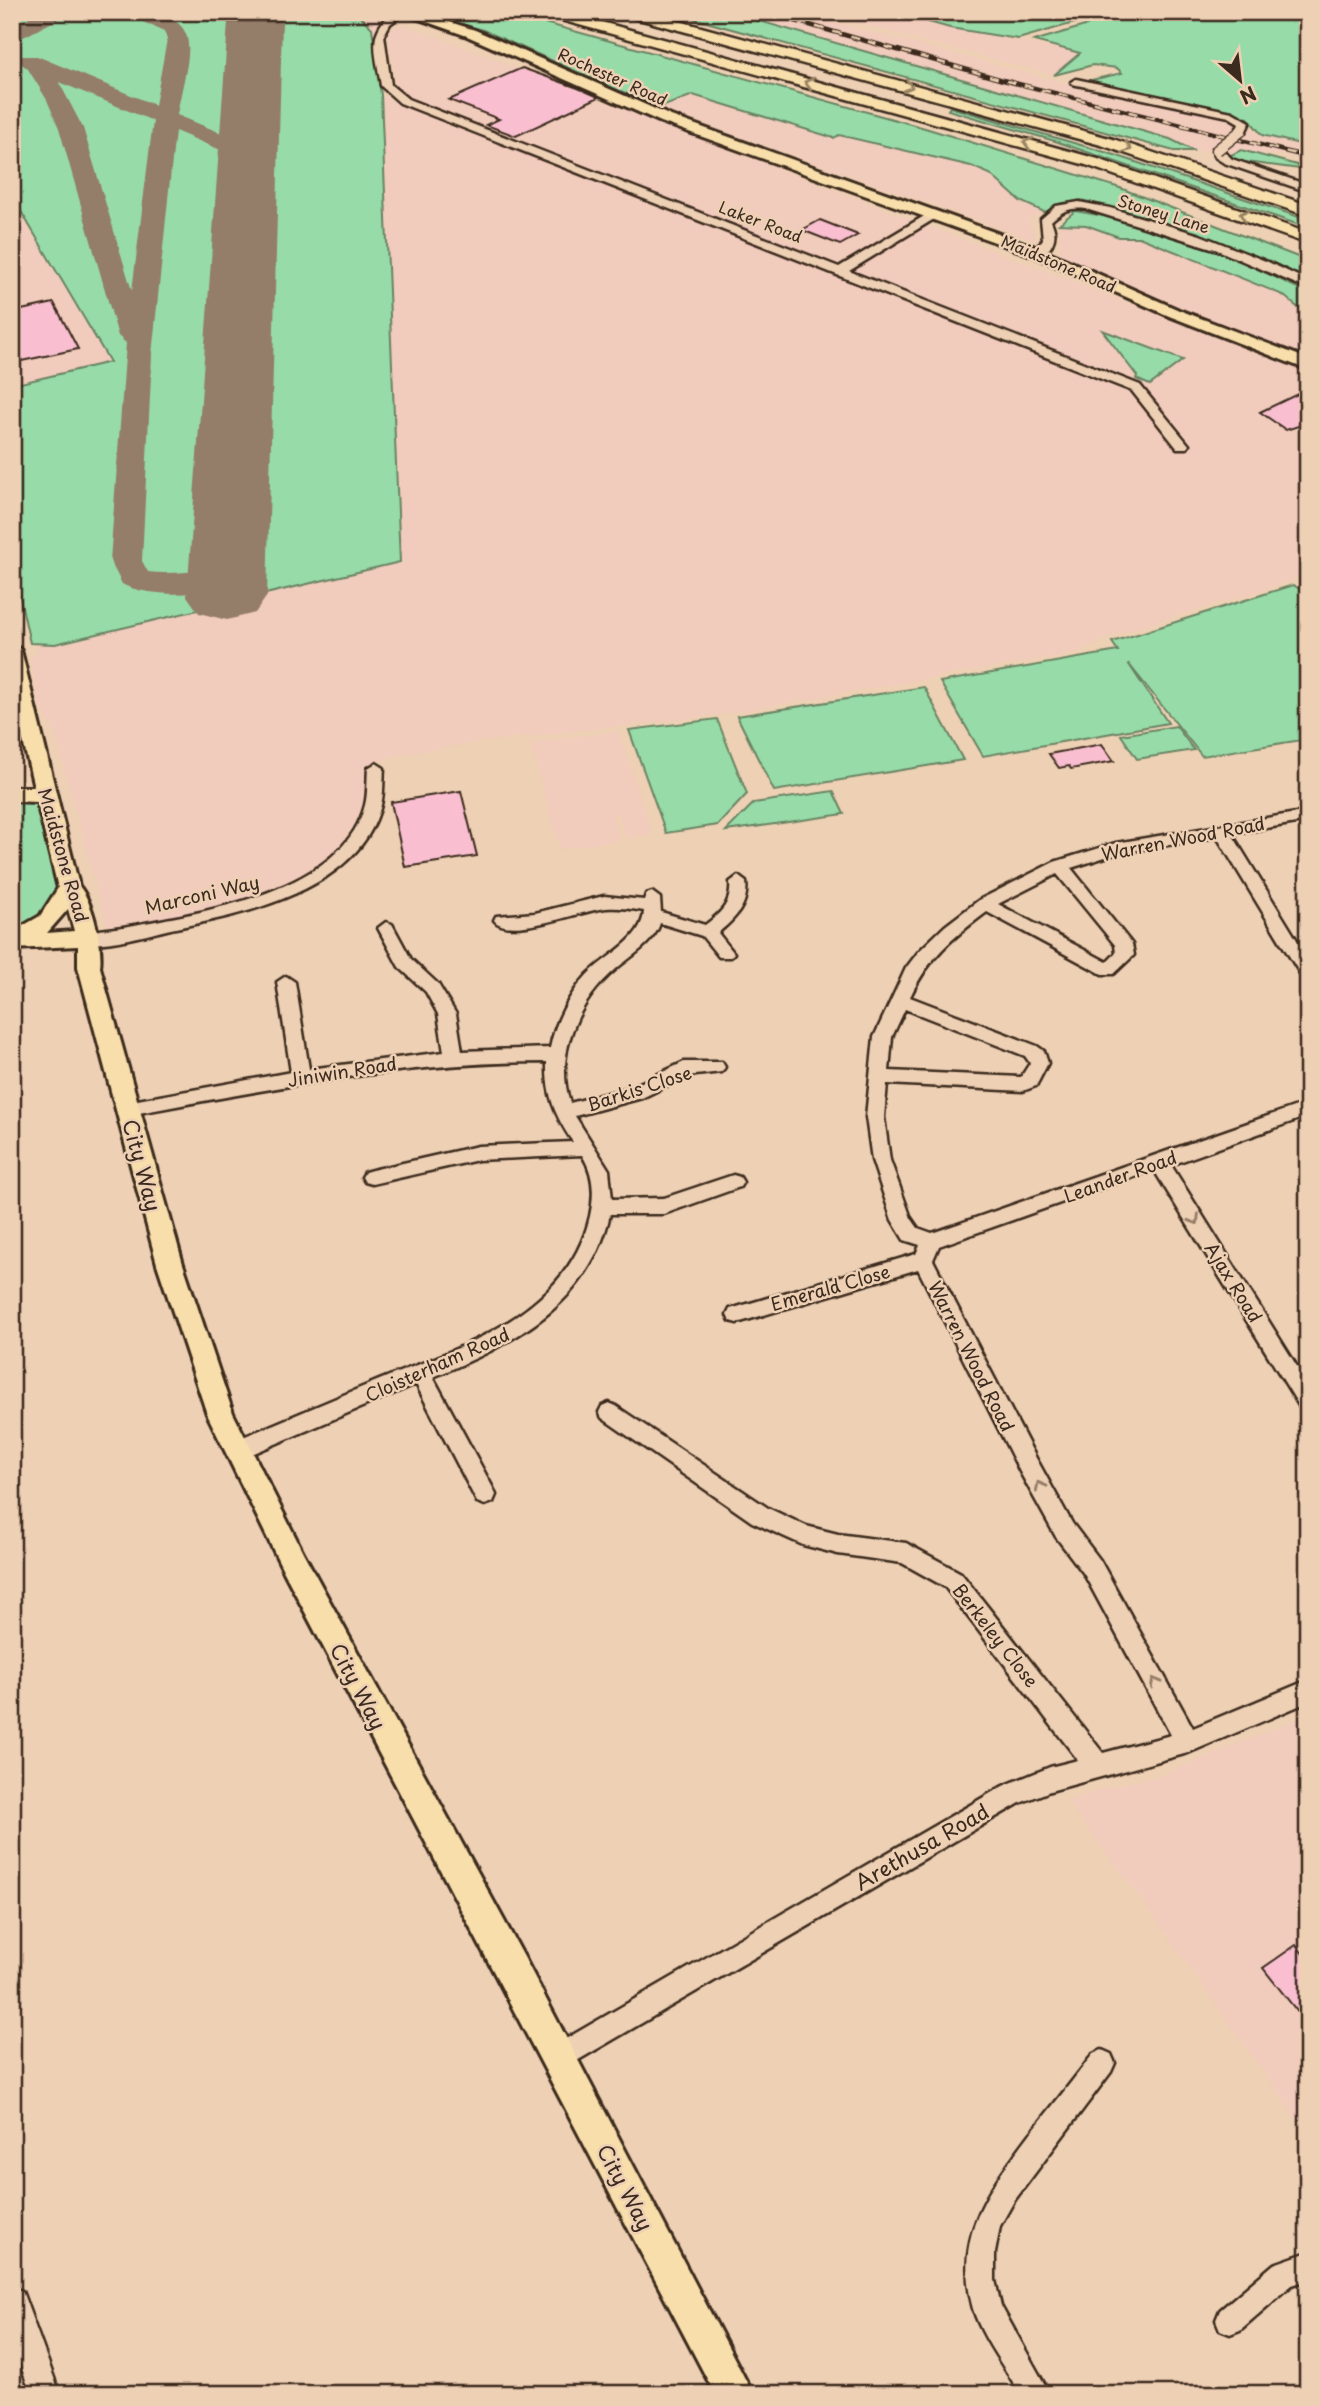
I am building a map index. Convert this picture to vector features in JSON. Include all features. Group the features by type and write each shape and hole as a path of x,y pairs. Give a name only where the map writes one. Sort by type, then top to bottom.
{"highway":[{"path":"548,12 1079,158 1308,239"},
{"path":"629,12 1096,138 1308,211"}],"main road":[{"name":"Rochester Road","path":"403,12 471,33 647,112 808,169"},
{"name":"Maidstone Road","path":"808,169 1039,253 1174,313 1308,365"},
{"name":"Maidstone Road","path":"12,650 69,888 75,895 88,938"},
{"path":"12,794 37,794 47,799"},
{"path":"12,941 53,918 69,888"},
{"path":"12,941 42,943 88,938"},
{"name":"City Way","path":"88,938 91,952 89,967 188,1322 212,1392 237,1450 293,1563 559,2057 736,2394"},
{"path":"42,943 70,953 89,967"}],"street":[{"name":"Laker Road","path":"403,12 386,22 379,36 386,86 404,101 1136,388 1182,445"},
{"path":"1076,82 1232,115 1245,122 1241,131 1217,150 1220,156 1308,189"},
{"name":"Stoney Lane","path":"1039,253 1046,248 1049,241 1049,228 1045,221 1057,209 1067,205 1082,206 1160,226 1223,248 1273,268 1308,286"},
{"path":"841,271 935,214"},
{"name":"Marconi Way","path":"88,938 235,911 285,893 308,881 344,853 357,837 374,800 376,768"},
{"name":"Warren Wood Road","path":"1188,1742 1092,1567 1065,1530 1040,1487 928,1251 911,1234 902,1220 881,1160 875,1117 883,1037 915,968 925,955 951,930 1007,891 1059,866 1116,848 1308,816"},
{"path":"1221,830 1308,973"},
{"path":"985,904 1108,970 1125,955 1123,944 1059,866"},
{"path":"708,932 733,909 741,893 738,882"},
{"path":"502,920 535,919 604,902 623,902 652,907 708,932 725,953"},
{"name":"Cloisterham Road","path":"237,1450 506,1335 550,1302 582,1264 593,1242 603,1207 602,1178 595,1161 563,1112 556,1090 558,1055 570,1014 590,983 642,938 649,928 652,907"},
{"path":"386,928 405,963 432,988 447,1014 454,1055"},
{"path":"286,982 301,1077"},
{"path":"880,1077 1023,1084 1030,1081 1039,1063 1038,1056 1031,1051 900,1000"},
{"name":"Jiniwin Road","path":"128,1108 301,1077 454,1055 558,1055"},
{"name":"Barkis Close","path":"563,1112 636,1093 684,1069 716,1067"},
{"name":"Leander Road","path":"928,1251 1159,1162 1308,1109"},
{"path":"372,1177 400,1175 478,1153 563,1151 585,1147"},
{"name":"Ajax Road","path":"1159,1162 1308,1403"},
{"path":"603,1207 664,1206 733,1182"},
{"name":"Emerald Close","path":"737,1315 928,1251"},
{"path":"420,1372 485,1495"},
{"name":"Berkeley Close","path":"609,1412 760,1515 803,1535 838,1544 906,1553 945,1574 964,1592 1098,1766"},
{"name":"Arethusa Road","path":"559,2057 1012,1794 1098,1766 1188,1742 1308,1691"},
{"path":"1036,2394 988,2311 981,2280 981,2253 987,2223 1004,2191 1102,2063"},
{"path":"1230,2320 1284,2274 1308,2266"},
{"path":"12,2301 46,2394"}],"shaded area":[{"path":"12,12 371,12 382,17 375,32 381,95 960,322 412,100 396,87 388,31 402,24 1308,372 1308,585 1298,579 1110,636 1075,653 717,715 478,742 393,756 367,765 365,797 356,823 337,849 301,878 274,892 220,909 108,929 54,730 38,702 30,658 36,654 38,644 30,643 12,562"},
{"path":"728,12 795,12 1061,82 1233,118 1262,135 1308,146 1308,160 1285,155 1194,151 1170,139"},
{"path":"840,12 893,12 950,28 1080,53 1054,75 833,17"},
{"path":"693,95 834,138 839,135 971,166 990,174 1020,201 1044,212 1028,219 1036,241 659,108"},
{"path":"1059,224 1086,225 1119,237 1139,237 1283,295 1308,316 1308,361 1061,256"},
{"path":"618,731 652,834 626,838 618,814 612,814 619,840 560,849 530,743"},
{"path":"1308,1715 1308,2135 1153,1915 1067,1801 1109,1787 1163,1775"}],"green space":[{"path":"12,12 356,12 372,28 381,95 400,562 55,644 30,643 12,562 12,385 110,362 12,196"},
{"path":"419,12 505,12 925,128 1120,188 1308,261 1308,279 1260,258 1126,211 1081,200 1044,212 1020,201 990,174 971,166 839,135 834,138 693,95 659,108 483,30"},
{"path":"670,12 728,12 1170,139 1194,151 1174,151"},
{"path":"893,12 1113,12 1018,39 950,28"},
{"path":"1132,12 1308,12 1308,146 1262,135 1248,118 1087,81 1122,73 1117,68 1093,65 1054,75 1080,53 1034,41"},
{"path":"950,107 1115,155 1308,220 1308,228 1055,141 948,110"},
{"path":"1241,150 1308,170 1238,161 1229,156"},
{"path":"1075,211 1110,217 1231,256 1308,293 1308,316 1283,295 1139,237 1119,237 1086,225 1059,224"},
{"path":"1102,330 1183,360 1150,385 1136,379 1137,376"},
{"path":"1293,585 1308,594 1308,739 1202,756 1128,663 1168,723 983,756 940,682 1118,651 1112,642"},
{"path":"924,687 963,760 774,791 737,716"},
{"path":"717,719 747,794 718,825 666,833 629,730"},
{"path":"1176,726 1194,750 1137,759 1121,735"},
{"path":"833,791 844,814 726,831 754,803"},
{"path":"12,798 36,801 59,894 39,916 12,928"}],"building":[{"path":"522,68 599,97 516,136 486,125 499,119 449,100"},
{"path":"820,220 858,235 840,245 802,230"},
{"path":"54,303 78,349 12,363 12,312"},
{"path":"1308,389 1308,423 1286,430 1260,412"},
{"path":"1102,744 1114,761 1071,769 1069,766 1059,768 1049,754"},
{"path":"461,791 477,856 405,867 391,802"},
{"path":"1296,1945 1308,1960 1308,2025 1263,1968"}],"taxiway":[{"path":"12,36 54,12"},
{"path":"139,12 173,27 178,39 165,118"},
{"path":"29,61 165,118"},
{"path":"37,65 59,100 71,128 132,336"},
{"path":"165,118 249,153"},
{"path":"165,118 138,355 126,561 133,577 140,581 164,584 228,580"}],"runway":[{"path":"227,596 255,22"}],"railway":[{"path":"764,12 1003,80 1308,157"}]}
